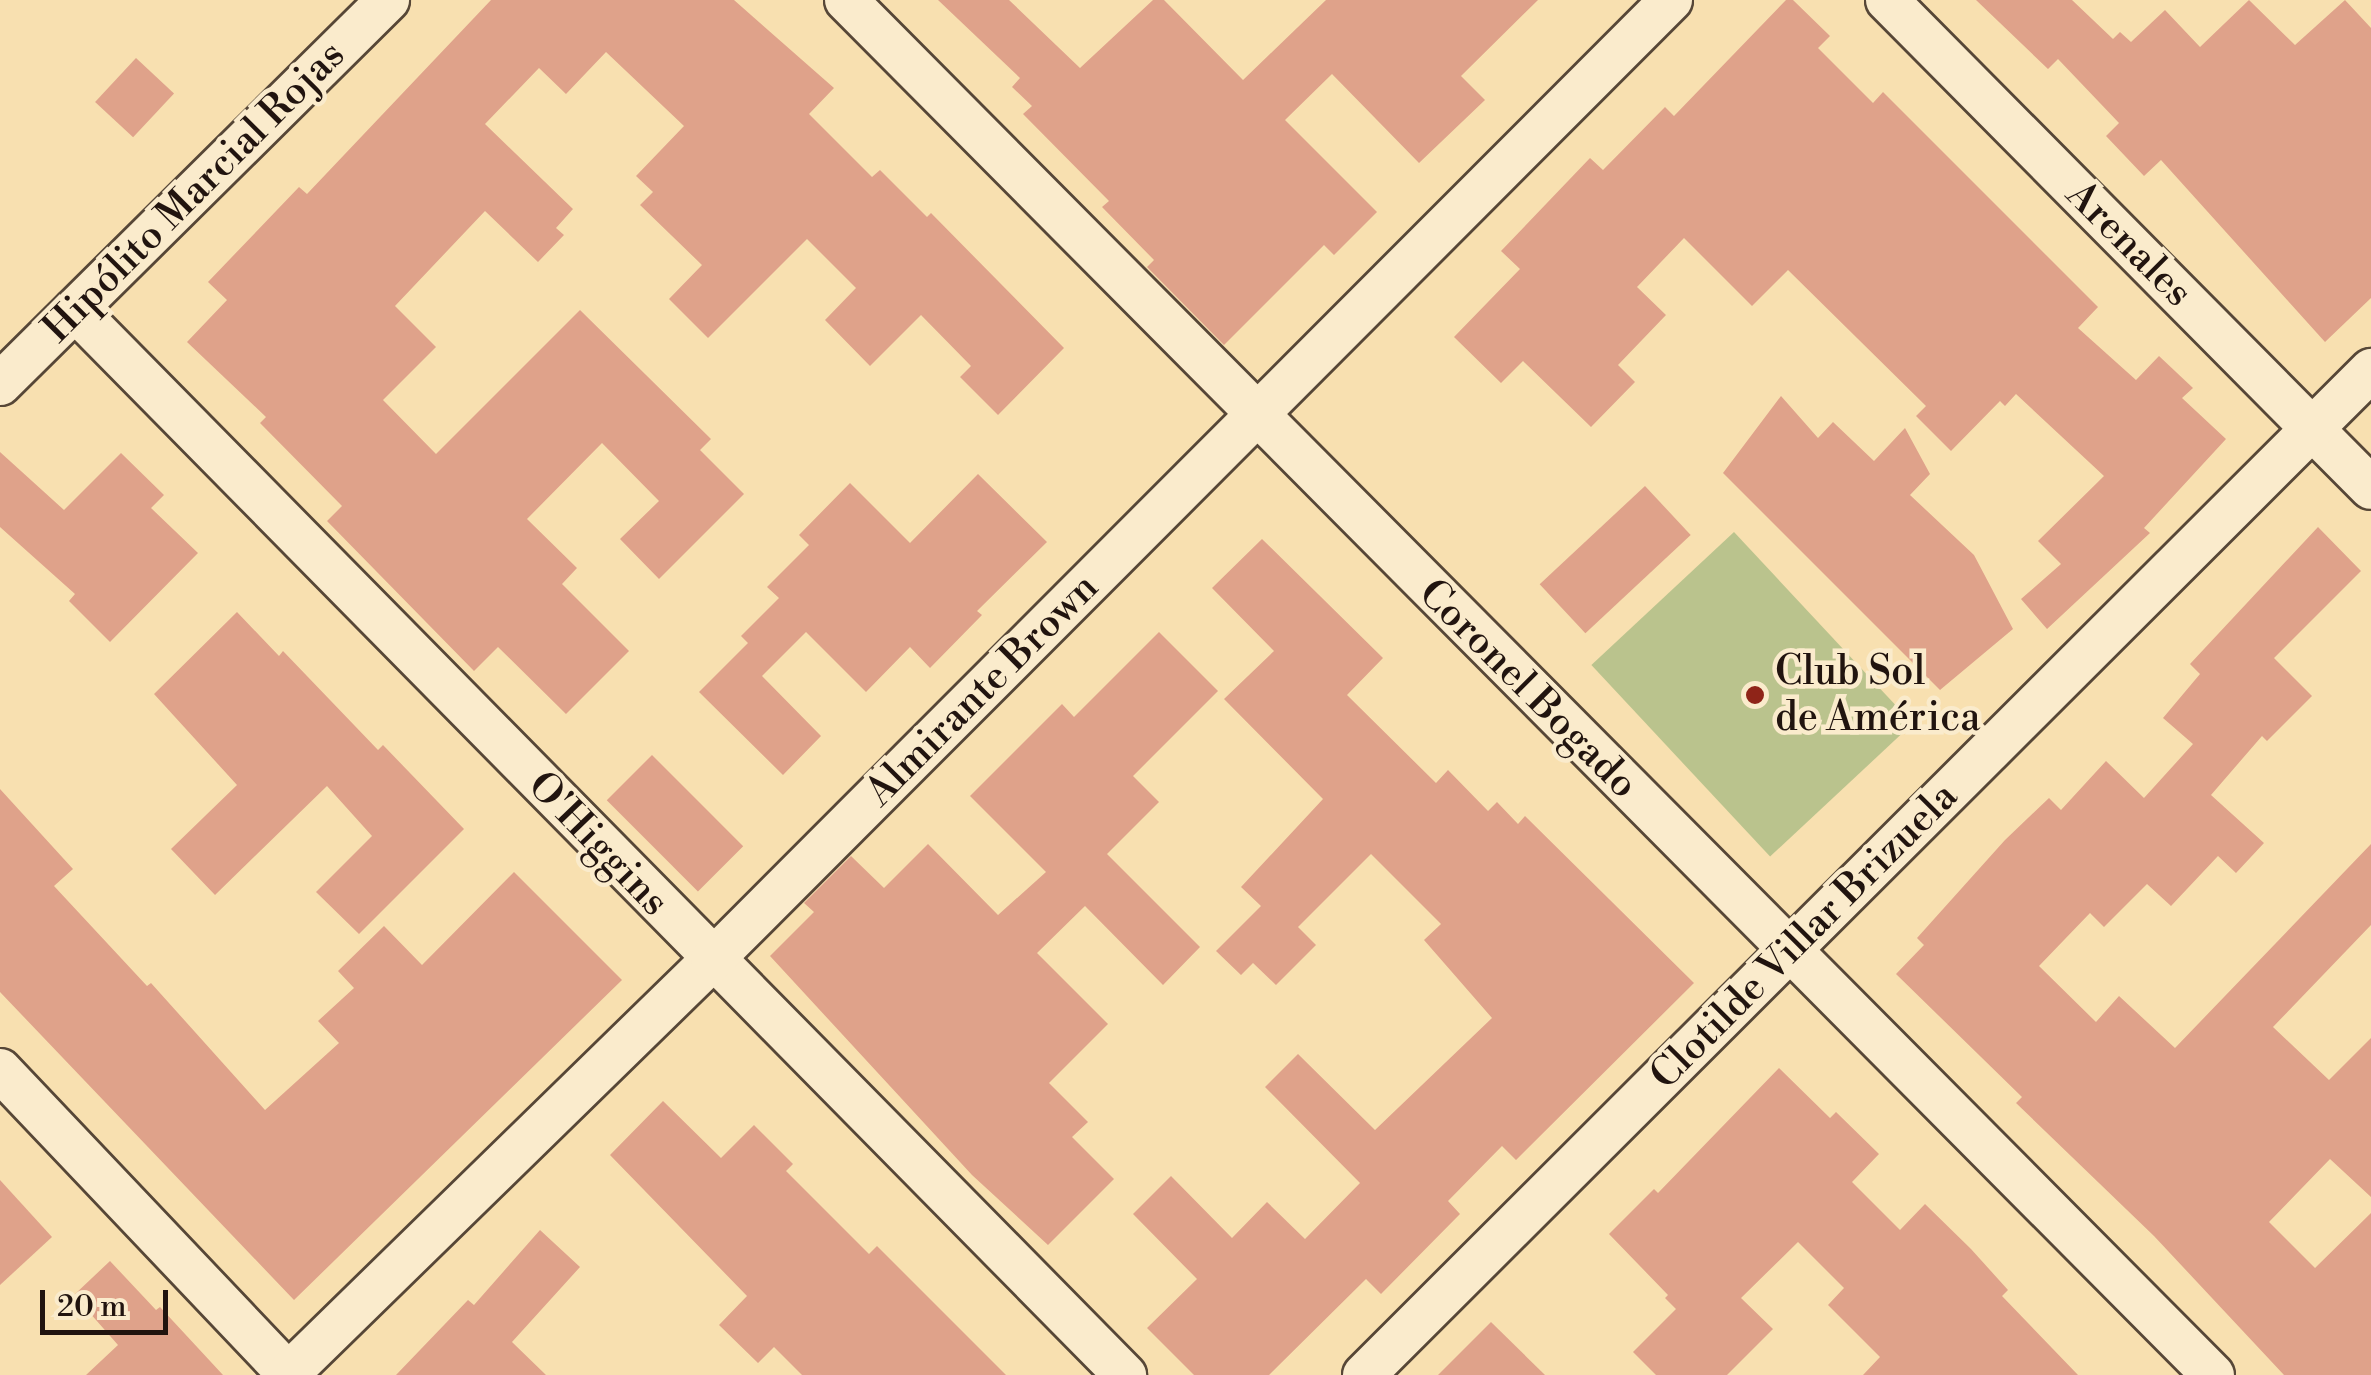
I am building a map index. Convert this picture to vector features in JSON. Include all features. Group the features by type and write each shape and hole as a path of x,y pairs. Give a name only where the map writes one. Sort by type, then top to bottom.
{"street":[{"name":"Hipólito Marcial Rojas","path":"0,384 388,0"},
{"name":"Coronel Bogado","path":"846,0 2213,1375"},
{"name":"Almirante Brown","path":"288,1374 712,960 1672,0"},
{"name":"Arenales","path":"1887,0 2371,488"},
{"name":"O'Higgins","path":"75,310 712,960 1126,1375"},
{"name":"Clotilde Villar Brizuela","path":"1364,1375 2371,370"},
{"path":"0,1070 288,1374"}],"green space":[{"name":"Club Sol de América","path":"1734,532 1913,724 1770,857 1591,665"}],"building":[{"path":"491,0 734,0 834,88 809,114 872,177 880,170 927,217 931,213 1064,348 998,415 960,377 971,366 921,315 870,366 825,320 856,288 807,239 708,338 669,299 702,265 640,205 653,192 636,176 684,126 606,52 566,94 539,68 485,124 573,209 556,228 564,235 538,262 485,211 395,306 436,347 383,400 436,454 580,310 711,439 700,450 744,494 659,579 620,539 659,501 602,443 527,519 577,568 562,584 629,651 566,714 498,647 474,671 327,521 342,506 260,423 266,417 187,342 227,300 208,282 299,187 307,194"},
{"path":"938,0 1009,0 1080,68 1153,0 1164,0 1243,80 1326,0 1538,0 1461,76 1485,100 1419,163 1332,74 1285,120 1377,212 1334,255 1324,245 1224,345 1147,267 1154,260 1102,207 1109,201 1023,114 1032,106 1012,87 1020,78"},
{"path":"1786,0 1793,0 1830,36 1818,48 1873,103 1883,92 2098,307 2078,328 2136,380 2159,356 2193,388 2182,398 2226,439 2144,528 2150,533 2047,629 2021,599 2061,564 2038,541 2104,476 2016,394 2005,406 2000,401 1951,451 1916,416 1926,406 1788,270 1752,306 1684,238 1637,287 1666,315 1618,365 1635,382 1591,427 1523,361 1501,383 1454,337 1520,269 1501,251 1590,158 1603,170 1665,107 1674,116"},
{"path":"1976,0 2072,0 2113,39 2120,32 2131,42 2165,10 2200,47 2249,0 2295,45 2345,0 2371,28 2371,298 2325,342 2161,160 2144,176 2106,136 2119,123 2058,59 2048,69"},
{"path":"136,58 174,93 133,137 95,102"},
{"path":"1781,396 1818,438 1833,422 1874,461 1905,428 1930,474 1910,495 1974,555 2013,629 1940,690 1723,473"},
{"path":"0,452 64,510 121,453 164,495 151,508 198,553 110,642 69,601 75,594 0,527"},
{"path":"978,474 1047,542 977,611 982,615 930,668 910,647 866,692 806,632 762,676 821,736 783,775 699,692 748,643 741,636 779,598 767,587 809,545 799,535 850,483 910,543"},
{"path":"1645,486 1691,535 1585,633 1540,584"},
{"path":"2318,527 2361,571 2274,658 2312,696 2267,741 2262,736 2211,795 2264,843 2236,873 2218,856 2171,906 2147,884 2104,927 2090,913 2039,966 2096,1022 2119,996 2175,1048 2371,844 2371,925 2273,1027 2329,1080 2371,1038 2371,1197 2330,1159 2269,1222 2315,1268 2371,1213 2371,1375 2284,1375 2154,1236 2016,1103 2022,1097 1896,974 1924,945 1917,938 2005,840 2049,798 2061,810 2106,761 2144,798 2193,744 2163,718 2200,674 2190,664"},
{"path":"1262,539 1383,658 1347,695 1436,783 1448,770 1488,811 1497,802 1518,824 1525,816 1694,983 1516,1160 1502,1146 1448,1201 1460,1214 1381,1294 1366,1279 1269,1375 1194,1375 1147,1328 1197,1279 1133,1214 1171,1176 1232,1238 1267,1202 1305,1239 1360,1183 1265,1087 1298,1054 1375,1130 1492,1018 1424,940 1441,924 1371,854 1298,927 1316,945 1276,985 1253,963 1241,975 1216,951 1261,906 1241,887 1323,799 1224,699 1274,651 1212,588"},
{"path":"237,612 279,656 283,651 378,750 383,745 464,829 359,934 316,892 372,836 327,786 215,895 171,849 237,785 154,694"},
{"path":"1159,632 1218,691 1133,776 1159,802 1107,854 1200,947 1163,985 1085,906 1037,953 1108,1024 1049,1083 1088,1122 1072,1137 1114,1179 1048,1245 972,1175 770,956 814,912 804,903 851,856 884,888 928,844 998,915 1046,872 970,796 1062,704 1074,717"},
{"path":"652,755 743,846 698,891 607,800"},
{"path":"0,789 73,869 54,886 147,986 151,983 265,1110 339,1043 318,1021 354,988 338,971 384,926 422,965 514,872 622,980 294,1300 0,992"},
{"path":"1779,1068 1830,1118 1836,1112 1879,1154 1852,1182 1900,1230 1925,1204 2008,1290 2002,1296 2078,1375 1863,1375 1880,1357 1828,1305 1844,1288 1798,1242 1741,1298 1773,1329 1727,1375 1656,1375 1633,1352 1676,1309 1665,1298 1668,1295 1609,1234 1654,1189 1658,1193"},
{"path":"663,1101 721,1158 754,1125 793,1164 786,1171 869,1254 877,1246 1006,1375 802,1375 774,1347 758,1363 719,1325 747,1296 610,1155"},
{"path":"0,1180 52,1237 0,1285"},
{"path":"540,1230 580,1267 512,1342 546,1375 396,1375 468,1300 474,1305"},
{"path":"110,1261 156,1310 160,1307 223,1375 86,1375 118,1345 74,1295"},
{"path":"1491,1322 1545,1375 1438,1375"}],"place":[{"name":"Club Sol de América","path":"1755,695"}]}
